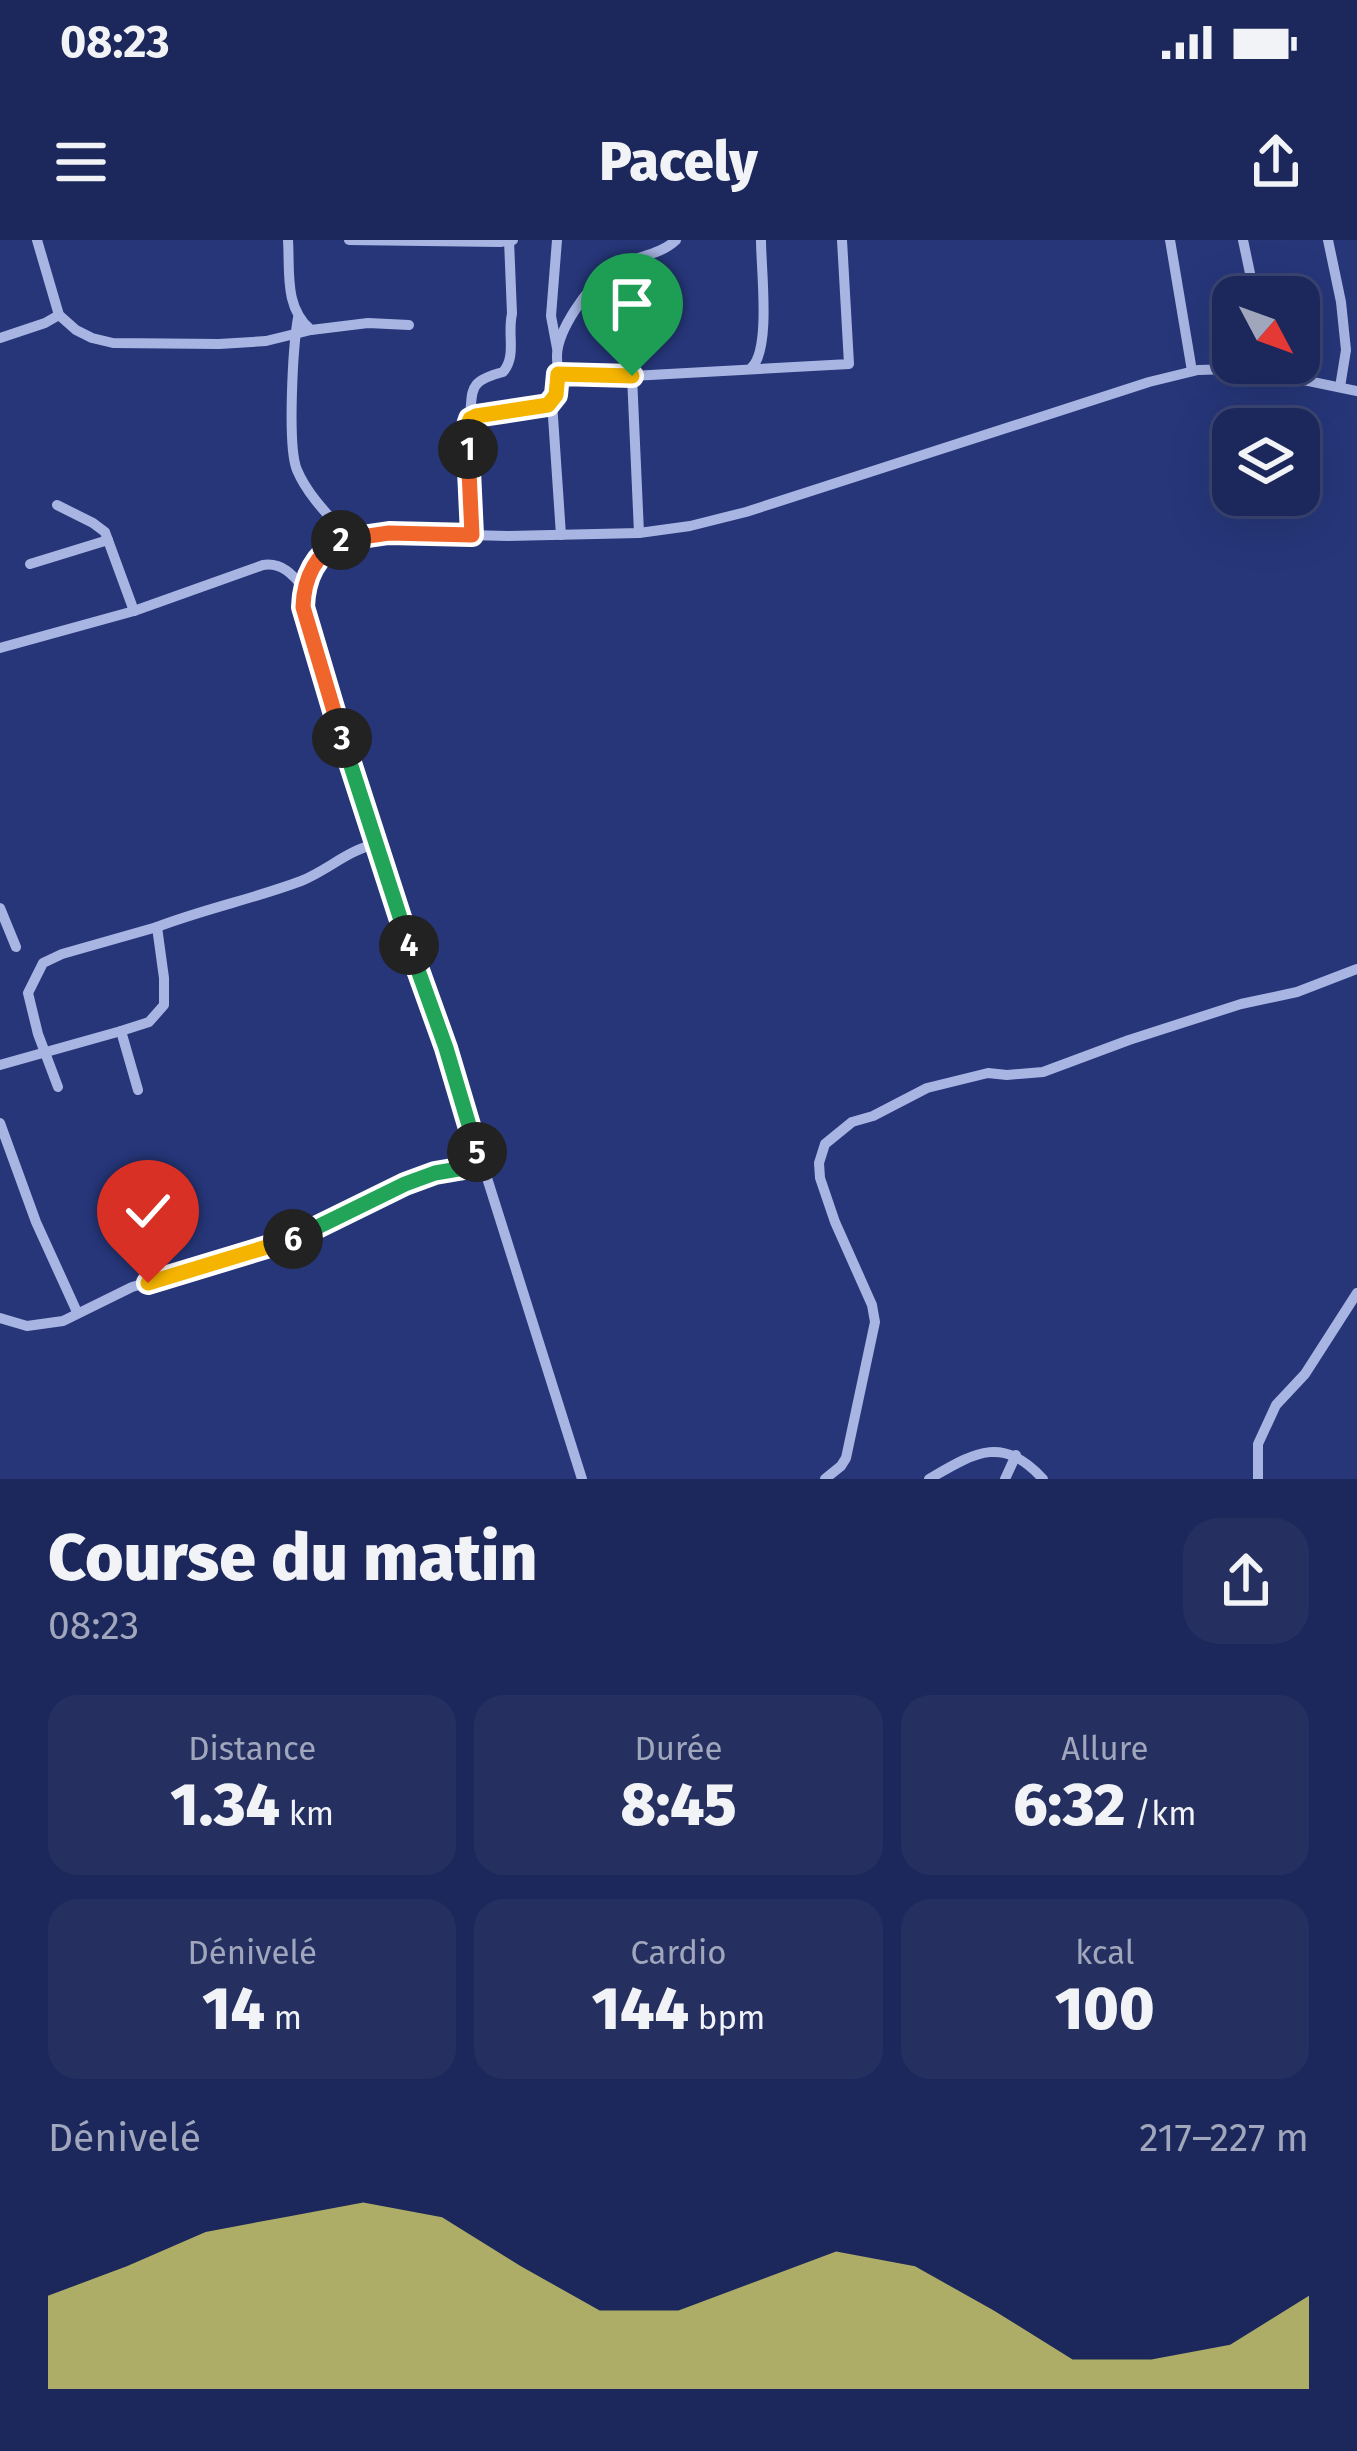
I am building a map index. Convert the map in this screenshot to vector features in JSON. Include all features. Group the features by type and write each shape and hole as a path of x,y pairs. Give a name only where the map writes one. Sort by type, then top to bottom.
{"street":[{"path":"37,240 59,315 76,330 113,343 219,344 368,323 409,325"},
{"path":"288,240 291,299 298,318 310,330"},
{"path":"349,240 512,240 511,358 503,372 478,380 472,387 467,428 472,535"},
{"path":"556,240 551,316 559,387 552,402 561,535"},
{"path":"556,348 580,300 607,273 676,240"},
{"path":"752,367 760,358 764,337 761,240"},
{"path":"558,374 632,376 848,364 842,240"},
{"path":"1170,240 1192,371"},
{"path":"1243,240 1251,276"},
{"path":"1328,240 1346,350 1340,386"},
{"path":"0,338 59,315"},
{"path":"298,318 293,459 309,493 349,538"},
{"path":"582,1479 306,620 304,588 316,560 333,544 349,538 389,533 561,535 690,526 1131,388 1212,370"},
{"path":"632,376 639,533"},
{"path":"1320,381 1357,391"},
{"path":"470,419 552,402"},
{"path":"57,506 105,532 134,611"},
{"path":"30,564 108,540"},
{"path":"0,648 134,611 273,564 291,573 304,588"},
{"path":"58,1087 28,993 44,963 62,953 264,894 308,878 358,848 376,844"},
{"path":"0,908 16,947"},
{"path":"0,1065 149,1022 164,1005 157,927"},
{"path":"825,1479 846,1458 874,1322 872,1305 820,1178 825,1144 852,1122 927,1088 988,1073 1043,1072 1357,969"},
{"path":"122,1031 138,1090"},
{"path":"0,1124 36,1222 77,1312"},
{"path":"0,1318 27,1326 63,1321 132,1287 275,1246 405,1184 482,1165"},
{"path":"1258,1479 1258,1444 1276,1406 1305,1375 1357,1293"},
{"path":"929,1479 982,1451 1016,1455 1043,1479"},
{"path":"1005,1479 1016,1455"}],"route":[{"path":"148,1283 292,1240 435,1173 482,1165 338,728 306,620 303,592 316,560 340,540 389,533 472,535 470,419 548,405 559,387 558,374 632,376"}]}
